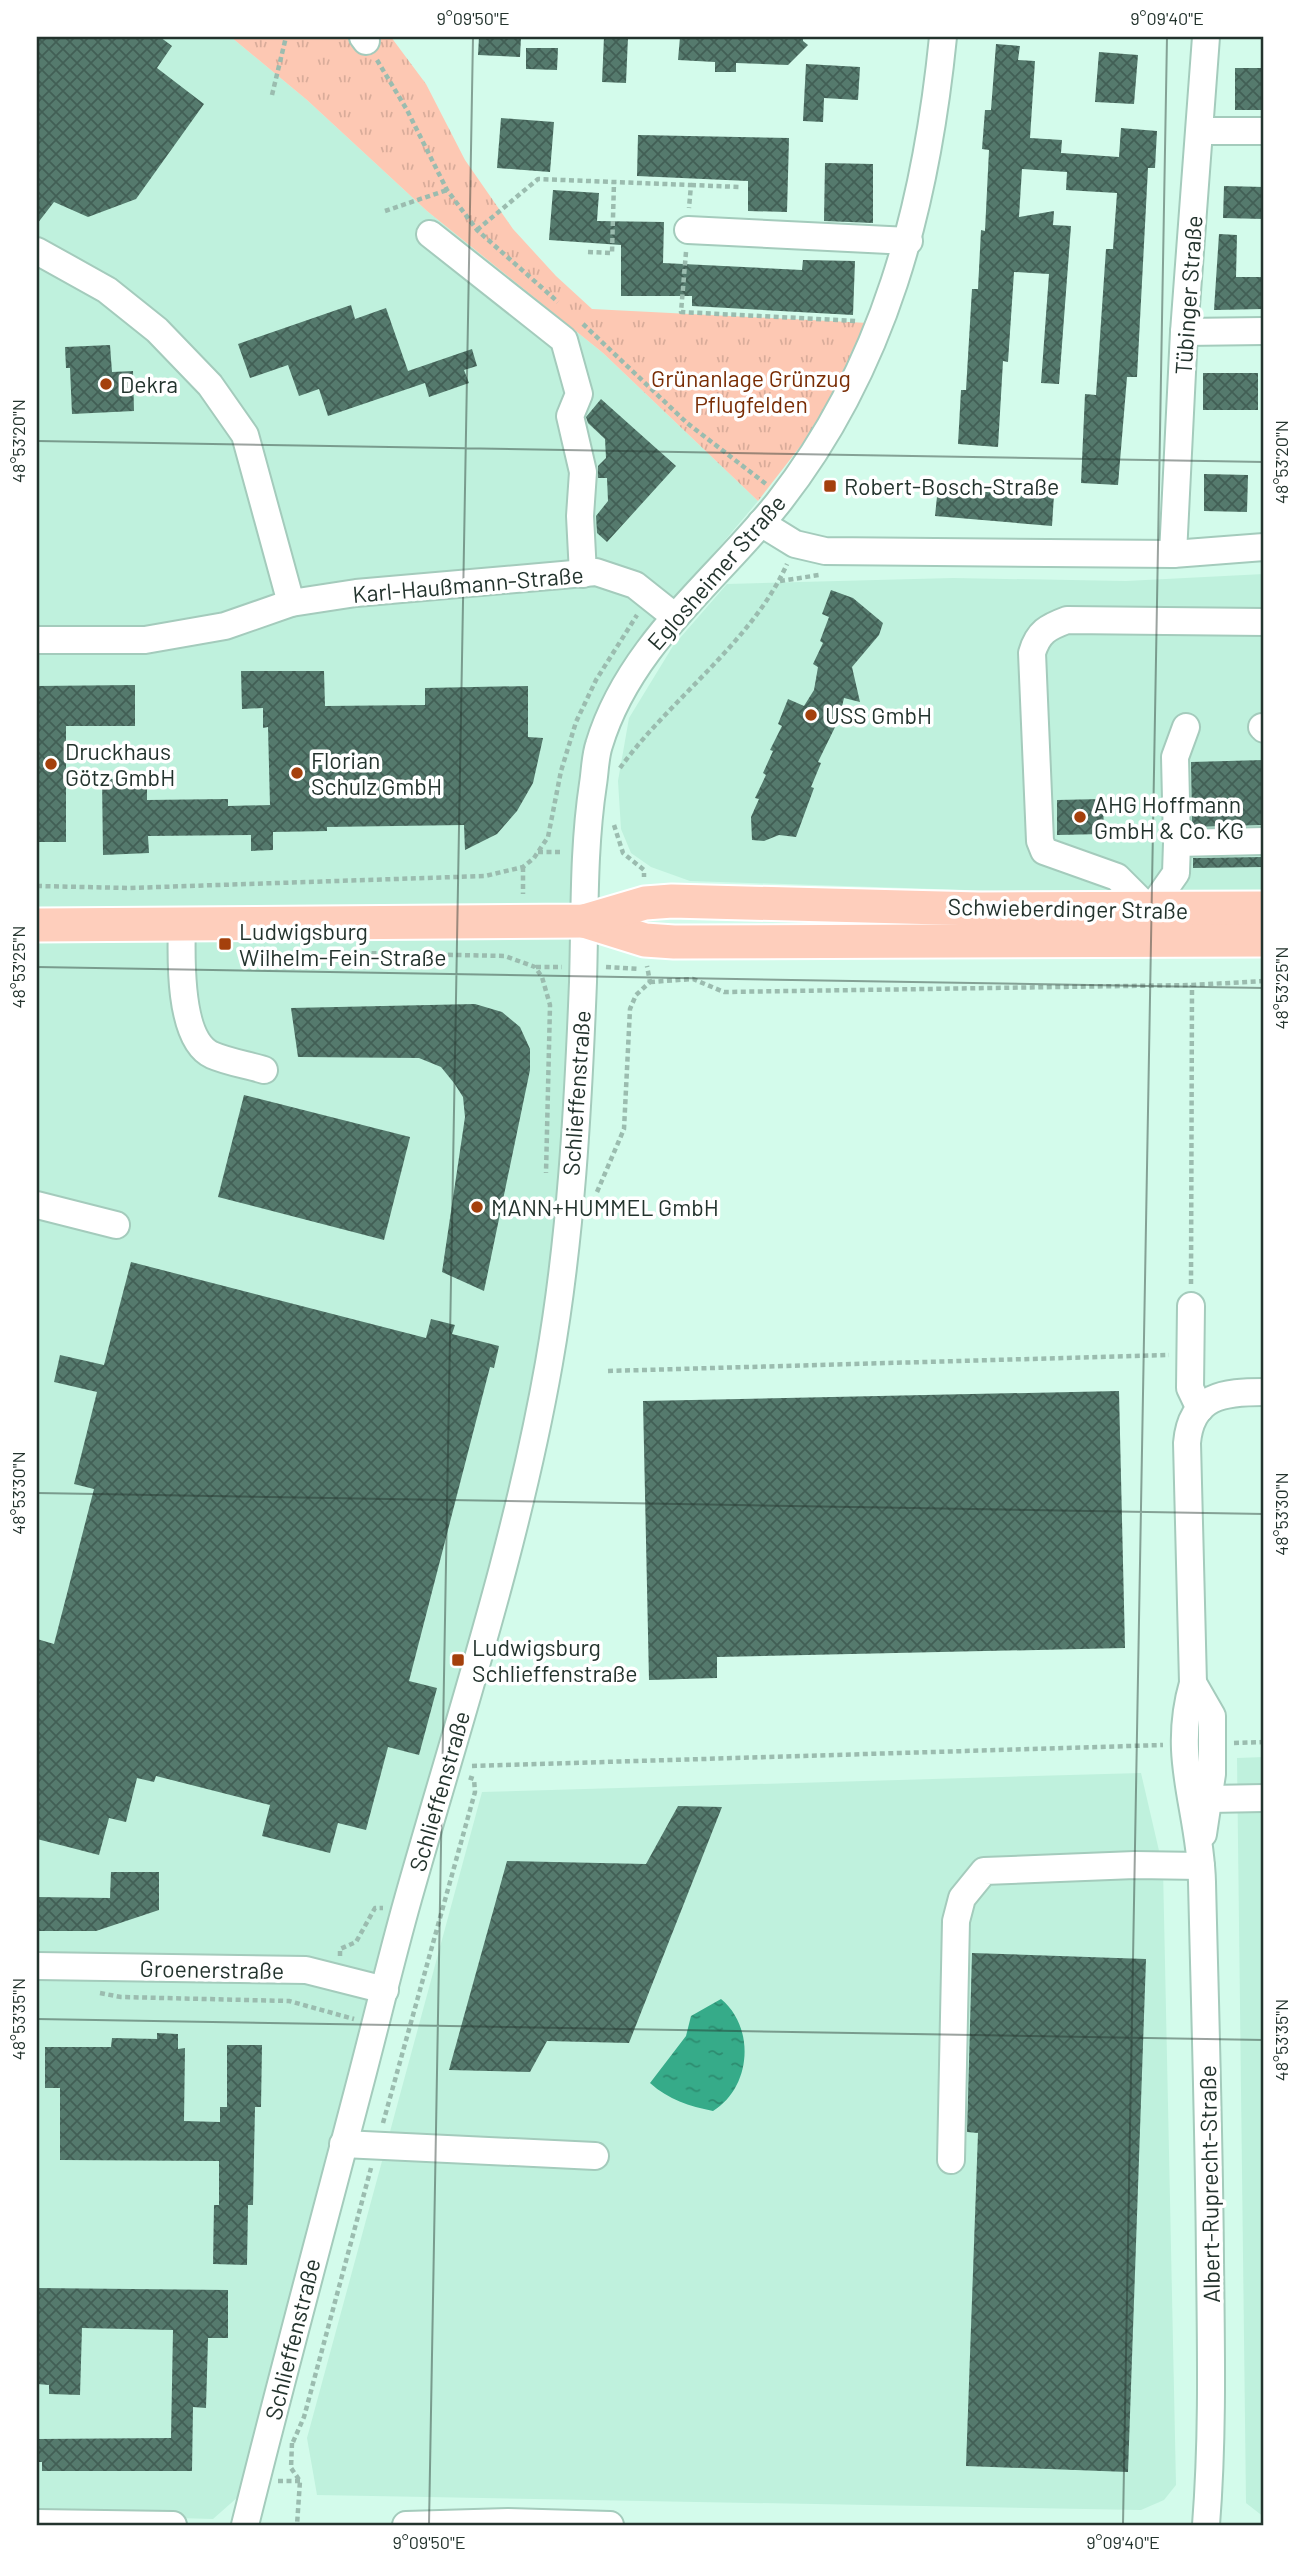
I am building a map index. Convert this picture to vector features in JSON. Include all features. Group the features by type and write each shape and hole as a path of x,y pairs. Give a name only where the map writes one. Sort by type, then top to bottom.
{"main road":[{"name":"Schwieberdinger Straße","path":"37,925 584,921 645,903 672,901 1150,910 1264,908"},
{"path":"872,905 873,942"},
{"name":"Schwieberdinger Straße","path":"584,921 645,940 1264,940"}],"street":[{"name":"Eglosheimer Straße","path":"584,921 587,821 599,746 629,678 674,617 781,498 821,443 853,386 909,241 929,150 943,37"},
{"name":"Tübinger Straße","path":"1173,554 1184,332 1206,37"},
{"path":"1200,131 1264,131"},
{"path":"688,230 909,241"},
{"path":"430,234 564,340 579,394 570,416 583,472 580,516 583,574"},
{"path":"37,251 107,290 158,330 210,385 245,435 291,603"},
{"path":"1184,332 1264,331"},
{"path":"761,523 796,544 825,551 1173,554 1264,547"},
{"name":"Karl-Haußmann-Straße","path":"37,640 145,640 225,626 291,603 356,593 596,572 635,586 674,617"},
{"path":"1186,727 1175,757 1176,873 1150,910 1117,877 1044,851 1040,841 1032,653 1036,638 1047,628 1067,620 1264,622"},
{"path":"1177,843 1264,841"},
{"name":"Schlieffenstraße","path":"244,2525 384,1990 456,1768 531,1458 550,1355 574,1147 584,921"},
{"path":"182,922 182,993 194,1034 209,1054 264,1070"},
{"path":"37,1205 116,1225"},
{"path":"1191,1306 1190,1388 1200,1409"},
{"path":"1201,1854 1183,1744 1187,1705 1193,1683 1186,1443 1188,1426 1200,1409 1220,1396 1264,1392"},
{"path":"1193,1683 1212,1716 1214,1743 1201,1854"},
{"path":"1209,1799 1264,1798"},
{"path":"951,2160 956,1921 962,1898 984,1871 1135,1865 1201,1854"},
{"name":"Albert-Ruprecht-Straße","path":"1201,1854 1211,2368 1206,2525"},
{"name":"Groenerstraße","path":"37,1966 306,1970 384,1990"},
{"path":"343,2144 596,2156"},
{"path":"406,2525 508,2522 610,2525"},
{"path":"37,2523 173,2525"}],"path":[{"path":"272,95 286,37"},
{"path":"364,39 407,110 447,190 477,230 560,303"},
{"path":"587,252 612,253 614,182"},
{"path":"691,185 740,187"},
{"path":"385,211 447,190"},
{"path":"581,322 687,423 751,470 781,498"},
{"path":"617,778 621,767 740,632 779,581 796,544"},
{"path":"37,886 129,888 485,876 523,867 534,858 548,837 561,771 576,722 611,654 633,623 636,606"},
{"path":"613,813 615,832 623,853 644,870 645,903"},
{"path":"645,940 650,982"},
{"path":"359,953 505,956 535,967 542,977 550,1005 545,1180"},
{"path":"601,1180 619,1147 624,1129 630,1009 636,995 650,982 693,979 724,992 1192,985 1264,981"},
{"path":"1191,1306 1192,985"},
{"path":"608,1371 1191,1354"},
{"path":"1214,1743 1264,1742"},
{"path":"456,1768 1183,1744"},
{"path":"297,2525 300,2481 291,2468 292,2443 304,2417 475,1792 474,1779 456,1768"},
{"path":"98,1992 121,1997 289,2001 344,2016"}],"shaded area":[{"path":"37,37 231,37 307,100 427,211 603,353 758,501 663,614 590,746 550,1355 256,2481 213,2519 37,2514"},
{"path":"1264,574 1264,896 1183,897 690,881 651,867 631,853 621,829 618,781 629,718 673,646 727,584 953,578 1126,581"},
{"path":"1264,1757 1264,2517 1246,2503 1237,1758"},
{"path":"1141,1773 1163,1868 1176,2485 1164,2500 1141,2510 317,2495 307,2438 482,1792"}],"green space":[{"name":"Grünanlage Grünzug Pflugfelden","path":"231,37 391,37 426,84 465,160 513,229 556,276 592,309 868,323 830,408 758,501 603,353 427,211 307,100"}],"water":[{"path":"721,1999 740,2025 744,2057 735,2088 726,2101 713,2111 664,2094 650,2083 686,2036 691,2016"}],"building":[{"path":"37,37 160,37 172,46 157,68 204,104 136,199 88,217 54,202 37,224"},
{"path":"479,37 521,37 520,57 478,55"},
{"path":"604,37 628,37 626,83 602,82"},
{"path":"680,37 803,37 803,41 808,45 788,65 736,63 736,72 715,72 715,62 678,60"},
{"path":"996,44 1020,46 1018,60 1035,61 1030,138 1062,140 1061,153 1119,157 1121,128 1157,131 1155,168 1148,168 1137,377 1127,377 1118,485 1081,483 1085,394 1096,395 1106,249 1113,249 1117,193 1066,190 1067,172 1022,169 1019,217 1054,211 1053,225 1071,226 1059,384 1041,383 1049,274 1014,272 1008,362 1003,361 998,447 958,444 961,390 966,390 972,289 978,289 981,230 985,231 989,150 982,149 985,110 991,110"},
{"path":"526,48 558,48 557,70 526,69"},
{"path":"1099,52 1138,55 1134,104 1095,102"},
{"path":"806,64 860,67 858,100 824,98 823,122 803,121"},
{"path":"1235,68 1264,68 1264,110 1235,110"},
{"path":"501,118 554,122 550,172 497,168"},
{"path":"638,135 789,138 787,212 748,211 748,181 637,176"},
{"path":"825,163 873,164 873,223 824,221"},
{"path":"1224,186 1264,187 1264,219 1223,218"},
{"path":"553,190 599,193 597,221 664,222 663,263 802,270 803,260 855,261 853,315 692,306 692,296 621,296 621,245 549,240"},
{"path":"1219,234 1237,235 1236,277 1261,277 1264,309 1214,310"},
{"path":"351,305 355,319 386,308 408,371 472,349 477,366 464,370 469,383 429,397 425,383 328,416 319,389 299,396 288,365 250,378 238,344"},
{"name":"Dekra","path":"110,345 112,372 133,371 134,411 72,414 70,368 66,368 65,347"},
{"path":"1203,373 1258,373 1258,410 1203,410"},
{"path":"601,399 676,466 607,542 597,533 596,516 608,501 607,478 598,478 598,466 606,458 605,439 588,423 586,417"},
{"path":"1204,474 1248,475 1247,512 1204,511"},
{"path":"938,487 1006,494 1054,495 1052,526 935,516"},
{"name":"USS GmbH","path":"831,590 853,598 883,623 879,635 852,667 860,702 844,698 839,719 818,762 821,763 811,787 814,788 796,837 779,835 764,841 752,840 751,817 759,799 755,798 766,775 763,773 773,751 770,750 782,726 778,724 788,699 804,706 814,690 818,667 813,664 823,643 820,641 829,617 822,614"},
{"path":"241,671 324,671 325,706 425,705 425,688 528,686 528,737 543,738 533,783 517,811 497,834 465,850 464,825 327,827 327,831 273,832 273,850 251,851 251,835 148,836 149,853 103,855 102,779 147,779 147,800 228,799 228,806 270,805 268,727 263,728 263,708 242,709"},
{"name":"Druckhaus Götz GmbH","path":"135,685 135,726 66,726 66,842 37,842 37,686"},
{"path":"1264,760 1264,825 1192,827 1191,762"},
{"name":"AHG Hoffmann GmbH & Co. KG","path":"1103,799 1104,834 1057,835 1057,800"},
{"path":"1264,857 1264,867 1193,868 1193,858"},
{"name":"MANN+HUMMEL GmbH","path":"475,1004 502,1012 520,1027 530,1049 530,1070 484,1291 442,1272 465,1117 463,1097 454,1083 441,1067 419,1058 298,1057 291,1008"},
{"path":"244,1095 410,1137 384,1240 218,1197"},
{"path":"131,1262 426,1338 431,1319 455,1325 452,1334 499,1346 494,1368 490,1367 409,1681 437,1688 419,1755 388,1747 366,1830 338,1823 330,1853 262,1836 270,1805 156,1776 154,1782 137,1778 126,1822 109,1818 99,1855 37,1839 37,1639 54,1644 94,1489 74,1484 97,1392 54,1382 60,1355 104,1365"},
{"path":"1119,1391 1125,1648 717,1657 717,1678 649,1680 643,1401"},
{"path":"678,1806 722,1807 629,2043 547,2041 530,2072 449,2070 507,1861 646,1864"},
{"path":"111,1872 159,1872 159,1910 96,1931 37,1931 37,1897 110,1898"},
{"path":"972,1953 1146,1959 1128,2472 966,2466 978,2133 967,2132"},
{"path":"157,2033 178,2034 178,2049 185,2048 184,2121 220,2122 220,2107 227,2107 227,2045 262,2045 261,2107 255,2107 253,2205 248,2205 247,2265 213,2264 214,2205 219,2205 219,2161 60,2160 60,2088 45,2088 45,2047 111,2047 112,2038 157,2039"},
{"path":"37,2288 228,2290 228,2338 208,2338 206,2408 193,2407 192,2471 42,2471 42,2462 37,2462 37,2439 171,2438 173,2330 82,2328 80,2395 49,2394 49,2385 37,2384"}],"place":[{"name":"Dekra","path":"106,384"},
{"name":"Robert-Bosch-Straße","path":"830,486"},
{"name":"USS GmbH","path":"811,715"},
{"name":"Druckhaus Götz GmbH","path":"51,764"},
{"name":"Florian Schulz GmbH","path":"297,773"},
{"name":"AHG Hoffmann GmbH & Co. KG","path":"1080,817"},
{"name":"Ludwigsburg Wilhelm-Fein-Straße","path":"225,944"},
{"name":"MANN+HUMMEL GmbH","path":"477,1207"},
{"name":"Ludwigsburg Schlieffenstraße","path":"458,1660"}]}
